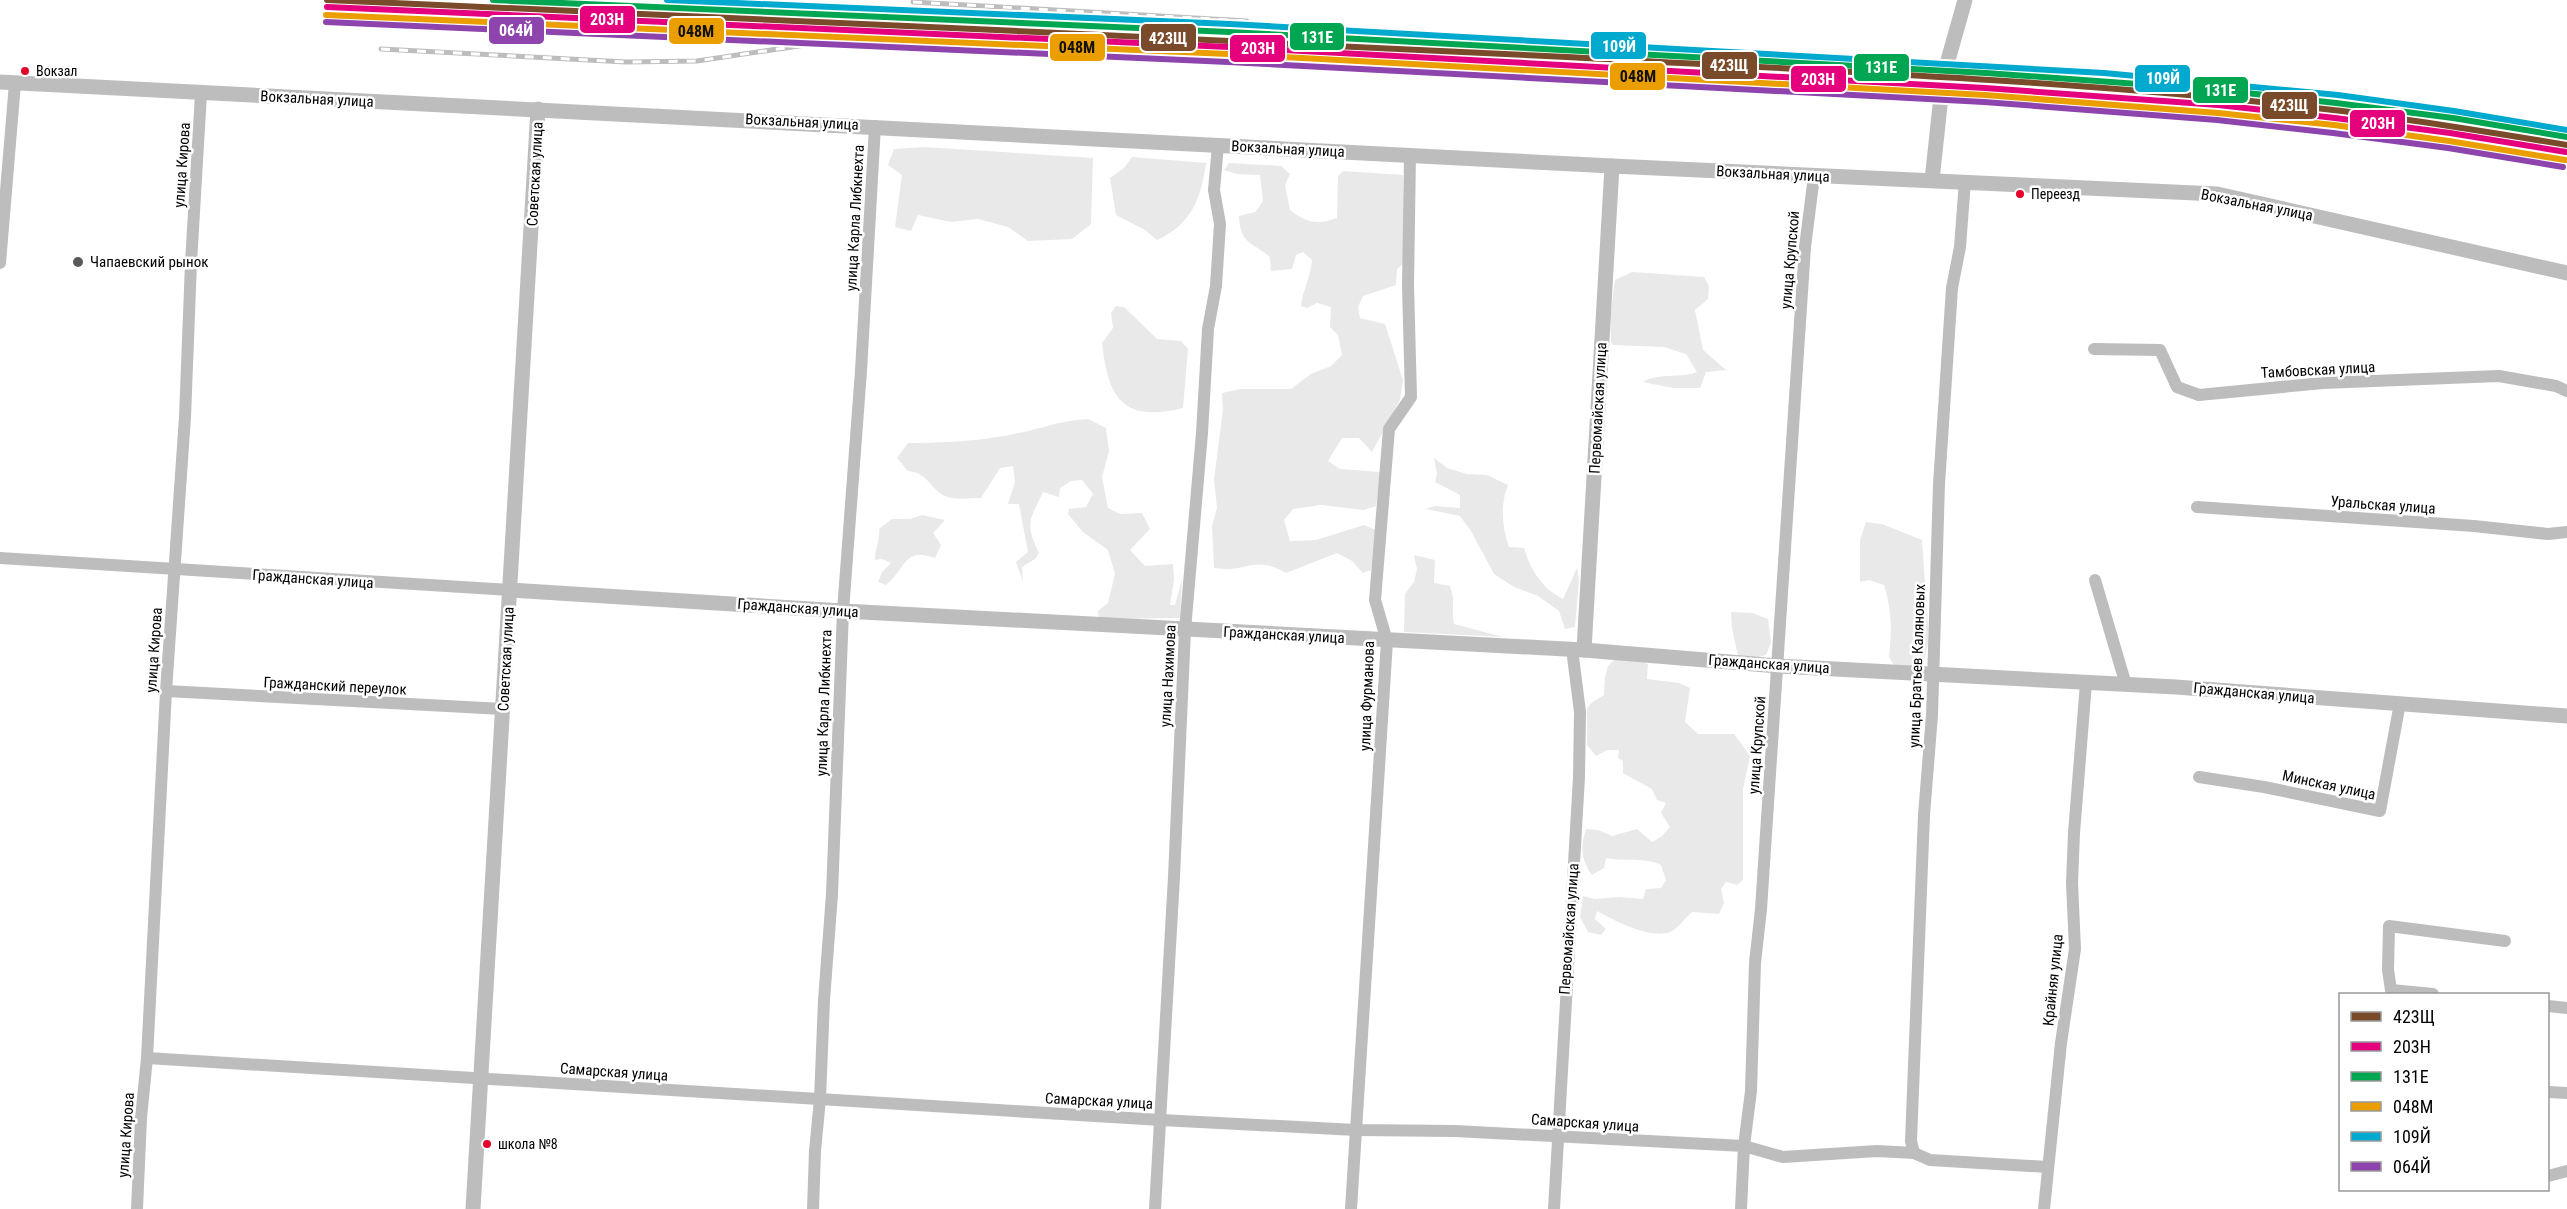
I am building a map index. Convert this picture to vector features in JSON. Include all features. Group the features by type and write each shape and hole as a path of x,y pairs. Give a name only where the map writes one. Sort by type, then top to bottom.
{"street":[{"path":"1932,180 1943,78 1965,0"},
{"path":"0,263 8,82"},
{"name":"Вокзальная улица","path":"8,82 201,94 875,126 1612,166 2217,194 2567,273"},
{"name":"улица Кирова","path":"137,1209 166,691 185,417 201,94"},
{"name":"Советская улица","path":"472,1209 538,109"},
{"name":"улица Карла Либкнехта","path":"813,1209 814,1150 820,1099 832,894 843,612 861,371 875,126"},
{"name":"улица Нахимова","path":"1155,1209 1185,630 1202,433 1208,329 1217,276 1220,224 1214,190 1218,146"},
{"name":"улица Фурманова","path":"1351,1209 1387,641 1375,600 1389,429 1411,397 1408,285 1410,155"},
{"name":"Первомайская улица","path":"1554,1209 1563,1019 1579,777 1578,649 1612,166"},
{"name":"улица Крупской","path":"1741,1209 1744,1146 1751,1091 1755,963 1761,909 1778,666 1805,247 1814,176"},
{"name":"улица Братьев Каляновых","path":"1914,1153 1911,1141 1924,815 1932,715 1939,484 1952,288 1960,247 1965,182"},
{"name":"Тамбовская улица","path":"2094,348 2160,350 2177,387 2199,395 2323,383 2499,376 2556,386 2567,391"},
{"name":"Уральская улица","path":"2196,507 2474,526 2548,534 2567,532"},
{"name":"Гражданская улица","path":"0,558 843,612 1578,649 1778,666 2126,685 2567,716"},
{"path":"2095,580 2126,685"},
{"name":"Крайняя улица","path":"2044,1209 2061,1043 2075,950 2073,853 2086,683"},
{"name":"Гражданский переулок","path":"166,691 503,709"},
{"name":"Минская улица","path":"2199,777 2264,787 2380,811 2400,703"},
{"path":"2422,993 2391,990 2388,970 2389,926 2505,941"},
{"path":"2549,1006 2567,1008"},
{"name":"Самарская улица","path":"147,1058 1161,1120 1356,1130 1455,1131 1744,1146 1783,1157 1866,1151 1914,1153 1930,1160 2047,1167"},
{"path":"2549,1092 2567,1093"},
{"path":"2549,1176 2567,1171"}],"shaded area":[{"path":"924,147 1093,158 1091,224 1072,239 1028,241 1008,227 978,219 951,222 918,215 911,231 895,227 902,175 888,165 894,149"},
{"path":"1132,157 1206,163 1198,199 1193,209 1179,226 1157,240 1145,230 1116,215 1110,178 1124,168"},
{"path":"1229,163 1281,166 1290,174 1285,185 1290,210 1312,222 1324,222 1337,218 1338,176 1343,171 1403,175 1404,263 1397,269 1396,285 1363,296 1358,307 1360,318 1385,324 1403,380 1400,400 1372,452 1359,438 1342,438 1328,461 1340,469 1381,472 1376,506 1364,510 1321,505 1293,509 1284,520 1290,541 1316,540 1364,525 1376,530 1371,570 1363,573 1352,561 1337,553 1286,573 1265,565 1234,569 1214,568 1212,526 1217,508 1214,479 1223,410 1222,393 1241,389 1291,389 1311,374 1331,366 1342,355 1338,335 1330,327 1331,307 1317,303 1307,308 1301,306 1312,260 1303,252 1296,255 1292,269 1271,271 1270,257 1244,237 1239,216 1255,212 1263,201 1260,175 1237,174 1224,170"},
{"path":"1632,272 1704,277 1709,286 1708,299 1695,310 1703,350 1726,370 1706,372 1700,388 1673,388 1643,382 1656,377 1697,372 1686,354 1664,347 1613,345 1611,342 1610,316 1615,280"},
{"path":"1116,306 1124,307 1157,339 1181,341 1188,349 1183,408 1163,412 1133,409 1122,402 1114,392 1102,343 1113,328 1111,313"},
{"path":"1088,419 1106,428 1109,451 1102,477 1108,508 1120,514 1142,513 1150,529 1130,550 1145,566 1173,564 1174,580 1170,605 1175,605 1182,579 1180,618 1099,619 1098,611 1108,603 1115,574 1108,550 1083,532 1068,514 1069,509 1086,507 1093,494 1082,480 1071,481 1060,488 1059,497 1043,492 1032,515 1030,527 1039,553 1035,559 1022,567 1023,582 1016,562 1028,552 1019,504 1008,504 1015,482 1013,466 1000,468 981,498 955,498 947,497 937,491 925,478 908,471 897,458 908,443 991,438"},
{"path":"1434,458 1447,468 1467,474 1487,475 1508,485 1503,516 1509,547 1524,548 1538,578 1549,590 1563,599 1577,568 1579,579 1575,627 1565,629 1559,611 1538,596 1514,587 1494,574 1471,531 1460,516 1426,509 1434,506 1460,508 1460,495 1435,482 1437,474"},
{"path":"922,515 945,520 933,533 941,545 935,558 925,555 911,557 886,585 878,582 882,572 891,563 882,559 875,560 879,529 892,519 910,519"},
{"path":"1866,522 1882,524 1922,540 1929,641 1922,665 1895,667 1889,657 1891,621 1884,585 1869,580 1860,582 1860,540"},
{"path":"1414,555 1435,560 1434,583 1450,586 1453,597 1454,624 1503,637 1404,632 1405,594 1414,582 1417,569"},
{"path":"1731,612 1752,613 1768,619 1771,643 1766,655 1751,659 1738,656"},
{"path":"1633,658 1648,664 1647,679 1679,683 1690,688 1685,722 1698,734 1734,734 1750,756 1743,789 1743,880 1737,885 1726,882 1721,889 1724,903 1719,914 1692,912 1674,930 1663,933 1633,928 1597,911 1595,919 1606,929 1601,935 1588,932 1580,917 1583,896 1595,899 1619,897 1643,899 1646,889 1661,888 1666,880 1661,865 1642,860 1606,858 1604,868 1592,875 1583,853 1586,829 1598,830 1612,836 1637,829 1652,842 1661,837 1670,827 1661,813 1666,803 1657,800 1652,789 1623,773 1623,761 1618,758 1619,750 1607,750 1596,756 1587,745 1587,709 1591,703 1604,695 1608,666 1615,659"}],"railway":[{"path":"913,2 1247,21"},
{"path":"887,35 1262,49"},
{"path":"381,49 626,62 697,61 866,36"}],"transit line":[{"name":"423Щ","path":"327,0 1412,49 2046,84 2333,110 2567,145"},
{"name":"131Е","path":"493,0 1229,32 1986,73 2220,90 2453,118 2567,137"},
{"name":"109Й","path":"667,0 1230,24 2104,73 2338,95 2567,130"},
{"name":"203Н","path":"327,7 1229,47 1985,88 2218,105 2450,133 2566,152"},
{"name":"048М","path":"326,15 1228,54 1985,95 2218,113 2334,125 2565,160"},
{"name":"064Й","path":"326,22 1228,62 1984,102 2217,120 2333,133 2448,148 2563,167"}],"place":[{"name":"Вокзал","path":"25,71"},
{"name":"Переезд","path":"2020,194"},
{"name":"Чапаевский рынок","path":"78,262"},
{"name":"школа №8","path":"487,1144"}]}
